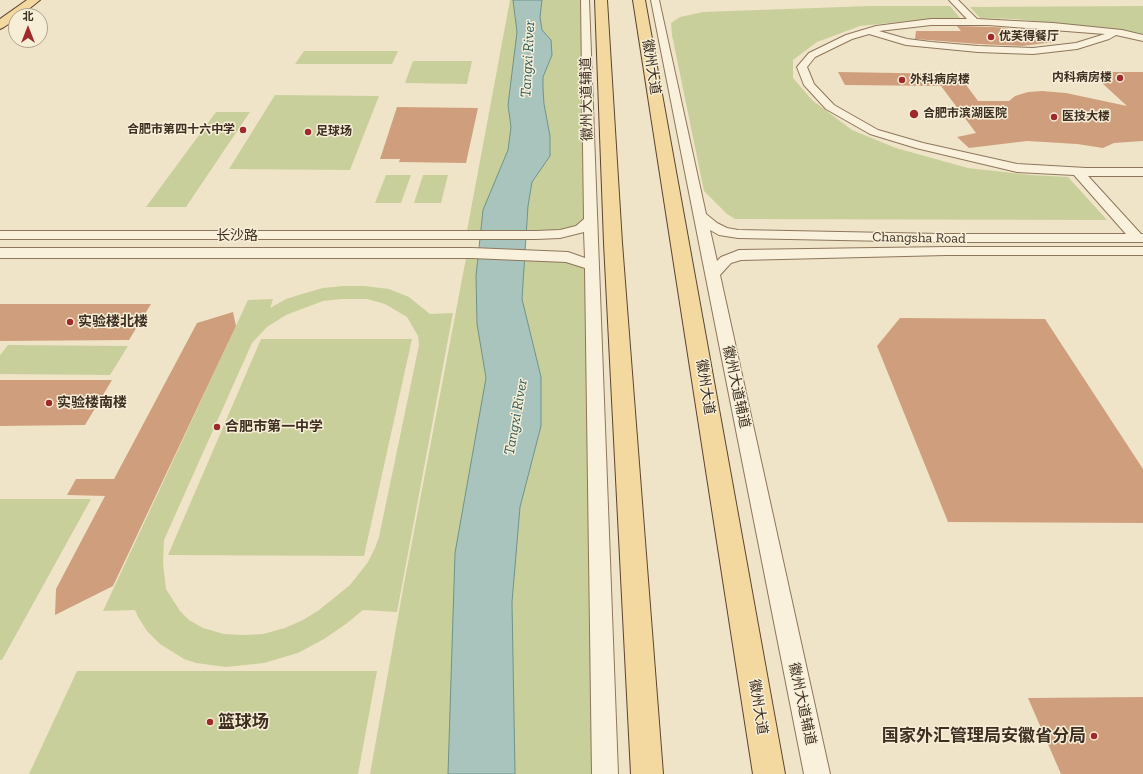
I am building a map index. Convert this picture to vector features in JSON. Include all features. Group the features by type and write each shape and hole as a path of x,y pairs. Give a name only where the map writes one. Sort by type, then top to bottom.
{"main road":[{"path":"0,25 34,0"},
{"path":"601,0 613,243 647,774"},
{"name":"徽州大道","path":"640,0 769,774"}],"street":[{"name":"徽州大道辅道","path":"585,0 605,774"},
{"name":"徽州大道辅道","path":"655,0 817,774"},
{"path":"954,0 975,22"},
{"path":"1143,38 1113,32 1053,26 975,22 931,22 879,28 849,37 812,55 802,67 809,85 830,107 874,132 920,146 1017,168 1078,172 1143,172"},
{"path":"868,31 906,42 978,49 1033,51 1077,46 1106,37 1113,32"},
{"path":"1078,172 1141,242"},
{"name":"Changsha Road","path":"700,216 712,226 724,232 738,234 1141,242"},
{"name":"长沙路","path":"0,236 536,235 560,234 581,229 590,220"},
{"name":"Changsha Road","path":"712,274 726,260 739,255 946,251 1141,242"},
{"name":"长沙路","path":"0,253 472,253 568,257 592,266"}],"green space":[{"path":"510,0 585,0 591,220 581,229 466,236"},
{"path":"870,6 950,6 960,18 919,20 860,26 817,42 793,60 793,78 812,100 852,130 896,148 968,168 1031,175 1068,177 1107,220 735,219 727,214 704,191 672,35 671,23 680,17 703,12"},
{"path":"1143,6 1143,35 1101,28 1015,19 980,18 970,7"},
{"path":"304,51 398,51 392,64 295,64"},
{"path":"413,61 472,61 467,84 405,83"},
{"name":"足球场","path":"275,95 379,96 350,170 229,169"},
{"path":"216,112 250,112 186,207 146,207"},
{"path":"386,175 411,175 401,203 375,203"},
{"path":"423,175 448,175 441,203 414,203"},
{"path":"467,253 535,255 592,266 605,774 370,774 403,589"},
{"path":"365,286 389,289 409,297 430,314 453,313 397,612 363,610 324,639 298,653 264,663 226,667 196,663 184,659 160,644 147,631 135,610 103,611 248,300 273,299 270,308 286,299 323,288","holes":["367,299 385,304 407,317 418,336 419,345 379,537 375,548 368,562 350,585 319,610 303,620 285,628 263,634 224,634 203,628 189,620 180,611 166,589 163,564 164,540 252,343 267,327 286,315 323,301"]},
{"path":"261,339 412,339 364,556 168,555"},
{"path":"8,345 128,346 110,375 0,374 0,355"},
{"path":"0,499 91,499 2,660 0,660"},
{"name":"篮球场","path":"77,671 377,671 358,774 29,774"}],"water":[{"name":"Tangxi River","path":"513,0 542,0 540,17 542,30 551,40 552,55 543,77 544,104 550,136 550,156 532,182 528,206 522,299 541,377 541,426 520,507 512,602 515,774 448,774 455,553 486,378 477,324 476,276 483,210 508,150 511,127 508,105 517,32"}],"building":[{"name":"优芙得餐厅","path":"957,26 1007,28 1010,31 1043,31 1054,42 1022,46 915,39 916,31 961,31"},
{"name":"医技大楼","path":"838,72 958,74 978,101 1009,101 1015,96 1028,92 1042,91 1066,93 1127,106 1090,72 1143,72 1143,141 1114,143 1103,148 1077,144 1027,141 969,148 957,137 976,133 941,86 845,85"},
{"path":"397,107 478,108 466,163 399,162 400,159 380,159"},
{"name":"实验楼北楼","path":"0,304 151,304 129,340 0,341"},
{"path":"233,312 236,326 113,586 55,615 56,589 105,496 67,495 76,479 114,479 197,323"},
{"path":"900,318 1045,319 1143,469 1143,523 948,522 877,346"},
{"name":"实验楼南楼","path":"0,380 112,380 85,425 0,426"},
{"name":"国家外汇管理局安徽省分局","path":"1143,697 1143,774 1061,774 1028,698"}],"place":[{"name":"优芙得餐厅","path":"991,37"},
{"name":"内科病房楼","path":"1120,78"},
{"name":"外科病房楼","path":"902,80"},
{"name":"合肥市滨湖医院","path":"914,114"},
{"name":"医技大楼","path":"1054,117"},
{"name":"合肥市第四十六中学","path":"243,130"},
{"name":"足球场","path":"308,132"},
{"name":"实验楼北楼","path":"70,322"},
{"name":"实验楼南楼","path":"49,403"},
{"name":"合肥市第一中学","path":"217,427"},
{"name":"篮球场","path":"210,722"},
{"name":"国家外汇管理局安徽省分局","path":"1094,736"}]}
